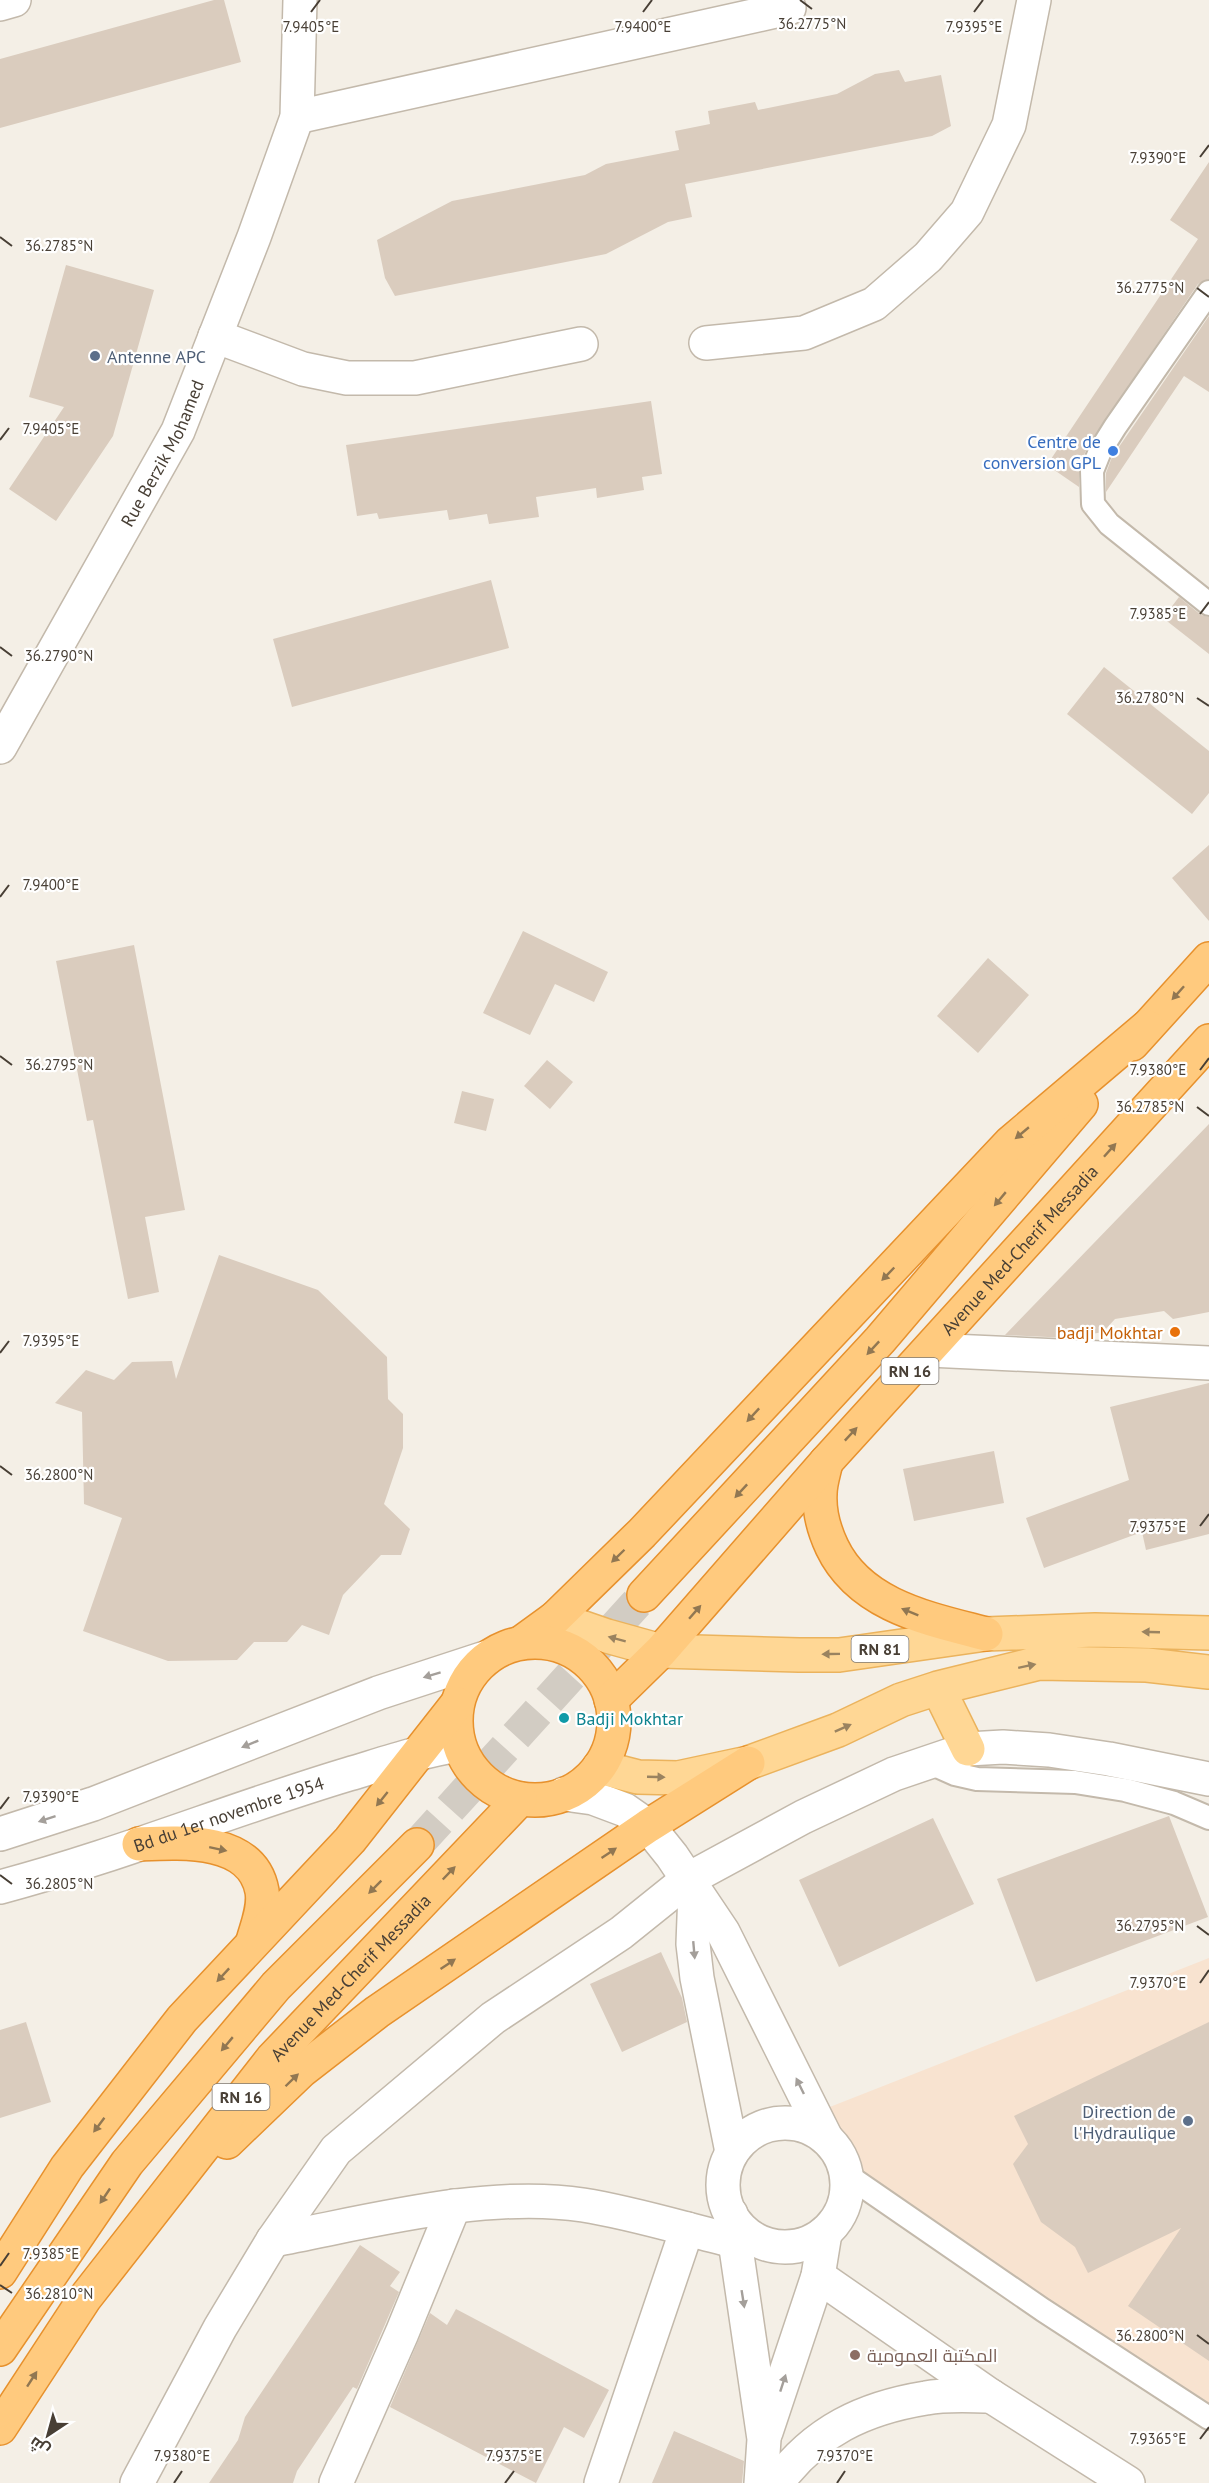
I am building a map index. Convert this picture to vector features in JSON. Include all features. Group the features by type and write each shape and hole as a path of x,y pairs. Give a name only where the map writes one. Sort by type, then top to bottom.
{"highway":[{"name":"RN 16","path":"644,1595 880,1340 1147,1027 1209,959"},
{"path":"0,2272 67,2167 113,2106 182,2019 350,1840 457,1704 474,1670 488,1657 522,1642 555,1618 642,1533 1010,1143 1147,1027"},
{"name":"Avenue Med-Cherif Messadia","path":"611,1700 661,1651 826,1462 1209,1041"},
{"path":"826,1462 820,1494 823,1528 838,1561 858,1583 882,1599 914,1615 986,1635"},
{"path":"457,1704 456,1724 459,1745 472,1770 494,1788 520,1799 543,1800 564,1794 583,1783 599,1767 610,1747 614,1724 611,1700 598,1674 577,1654 560,1646 541,1642 522,1642"},
{"path":"158,2207 301,2071 377,2012 648,1826 748,1763"},
{"name":"Avenue Med-Cherif Messadia","path":"0,2428 85,2298 158,2207 209,2136 272,2059 520,1799"},
{"path":"139,1844 190,1844 232,1852 247,1862 257,1876 262,1892 262,1909 252,1943"},
{"name":"RN 16","path":"0,2349 127,2163 276,1986 417,1845"}],"main road":[{"name":"RN 81","path":"555,1618 661,1651 839,1654 986,1635 1095,1630 1209,1633"},
{"path":"599,1767 638,1777 678,1778 748,1763 838,1730 901,1700 938,1688 1039,1663 1147,1665 1209,1672"},
{"path":"938,1688 968,1749"}],"street":[{"path":"0,4 14,0"},
{"name":"Rue Berzik Mohamed","path":"0,747 178,431 297,117 300,0"},
{"path":"706,343 804,333 874,304 928,257 966,212 1009,125 1034,0"},
{"path":"297,117 789,8"},
{"path":"215,336 303,369 347,378 415,378 581,344"},
{"path":"929,1350 1209,1363"},
{"path":"0,1834 93,1804 378,1693 488,1657"},
{"name":"Bd du 1er novembre 1954","path":"0,1887 52,1873 285,1793 420,1752 459,1745"},
{"path":"137,2483 220,2328 273,2240 336,2150 493,2018 691,1886 803,1817 894,1774 968,1749 1004,1747 1049,1750 1109,1759 1209,1779"},
{"path":"273,2240 454,2206 517,2202 582,2205 687,2229 732,2228 774,2246 809,2242 825,2233 839,2217 847,2196 847,2175 840,2155 826,2138 723,1932 672,1856 648,1826 625,1810 611,1804 593,1798 564,1794"},
{"path":"691,1886 697,1978 732,2152"},
{"path":"761,2483 764,2439 732,2228 724,2194 724,2172 732,2152 746,2136 765,2126 786,2122 808,2126 826,2138"},
{"path":"336,2483 402,2333 454,2206"},
{"path":"601,2483 687,2229"},
{"path":"764,2439 818,2276 825,2233"},
{"path":"818,2276 992,2396 1128,2483"},
{"path":"777,2483 793,2461 828,2432 878,2409 928,2397 992,2396"}],"lane":[{"path":"1209,292 1115,427 1100,451 1092,471 1093,504 1108,524 1209,604"},
{"path":"928,1762 955,1774 977,1779 1075,1782 1125,1790 1174,1803 1209,1818"},
{"path":"847,2175 1043,2310 1209,2418"}],"shaded area":[{"path":"1209,1958 1209,2411 826,2167 812,2114"}],"building":[{"path":"214,0 224,0 241,62 0,128 0,59"},
{"path":"899,70 905,82 941,75 951,126 932,136 685,184 692,217 668,222 606,254 395,296 385,278 377,240 452,201 585,175 606,164 679,150 675,131 710,124 708,111 755,102 758,110 837,94 875,74"},
{"path":"1209,162 1209,279 1198,284 1089,444 1079,466 1079,487 1047,465 1198,239 1170,220"},
{"path":"66,265 154,290 113,436 56,521 9,489 64,407 29,397"},
{"path":"1209,316 1209,392 1184,376 1106,492 1106,473 1112,457"},
{"path":"651,401 662,474 642,477 644,490 597,498 596,488 536,497 539,517 489,524 487,514 449,520 447,510 379,519 377,513 357,516 346,445"},
{"path":"491,580 509,648 292,707 273,639"},
{"path":"1179,597 1201,615 1209,617 1209,654 1163,618"},
{"path":"1104,667 1209,751 1209,793 1192,814 1067,714"},
{"path":"1209,845 1209,921 1172,878"},
{"path":"523,931 608,972 594,1002 555,984 530,1035 483,1013"},
{"path":"134,945 185,1210 145,1217 159,1292 128,1299 93,1120 87,1121 56,961"},
{"path":"988,958 1029,995 978,1053 937,1016"},
{"path":"547,1060 573,1082 550,1109 524,1086"},
{"path":"462,1091 494,1099 486,1131 454,1123"},
{"path":"1209,1124 1209,1312 1173,1319 1164,1311 1115,1319 1103,1332 1069,1338 1005,1335"},
{"path":"219,1255 318,1290 387,1357 388,1399 403,1414 403,1448 384,1504 410,1529 401,1555 381,1555 343,1595 329,1635 302,1625 287,1642 254,1642 237,1660 168,1661 83,1631 122,1518 84,1504 82,1412 55,1403 86,1370 114,1380 132,1362 172,1361 176,1379"},
{"path":"1209,1383 1209,1534 1146,1550 1142,1532 1044,1568 1026,1518 1129,1480 1110,1407"},
{"path":"994,1451 1004,1503 914,1521 903,1469"},
{"path":"1169,1816 1208,1917 1036,1982 997,1879"},
{"path":"933,1818 974,1904 839,1967 799,1880"},
{"path":"661,1952 682,1998 687,2022 622,2052 590,1984"},
{"path":"26,2022 51,2102 0,2118 0,2030"},
{"path":"1209,2022 1209,2361 1128,2306 1181,2228 1088,2273 1075,2247 1041,2222 1013,2164 1028,2144 1014,2116"},
{"path":"360,2245 400,2272 390,2286 399,2292 357,2389 353,2387 297,2471 293,2483 209,2483 238,2440 245,2417"},
{"path":"456,2309 609,2390 584,2438 564,2427 536,2483 390,2407 430,2313 447,2325"},
{"path":"674,2431 744,2461 742,2483 652,2483"}],"tunnel":[{"path":"417,1845 644,1595"}],"place":[{"name":"Antenne APC","path":"95,356"},
{"name":"Centre de conversion GPL","path":"1113,451"},
{"name":"badji Mokhtar","path":"1175,1332"},
{"name":"Badji Mokhtar","path":"564,1718"},
{"name":"Direction de l'Hydraulique","path":"1188,2121"},
{"name":"المكتبة العمومية","path":"855,2355"}]}
